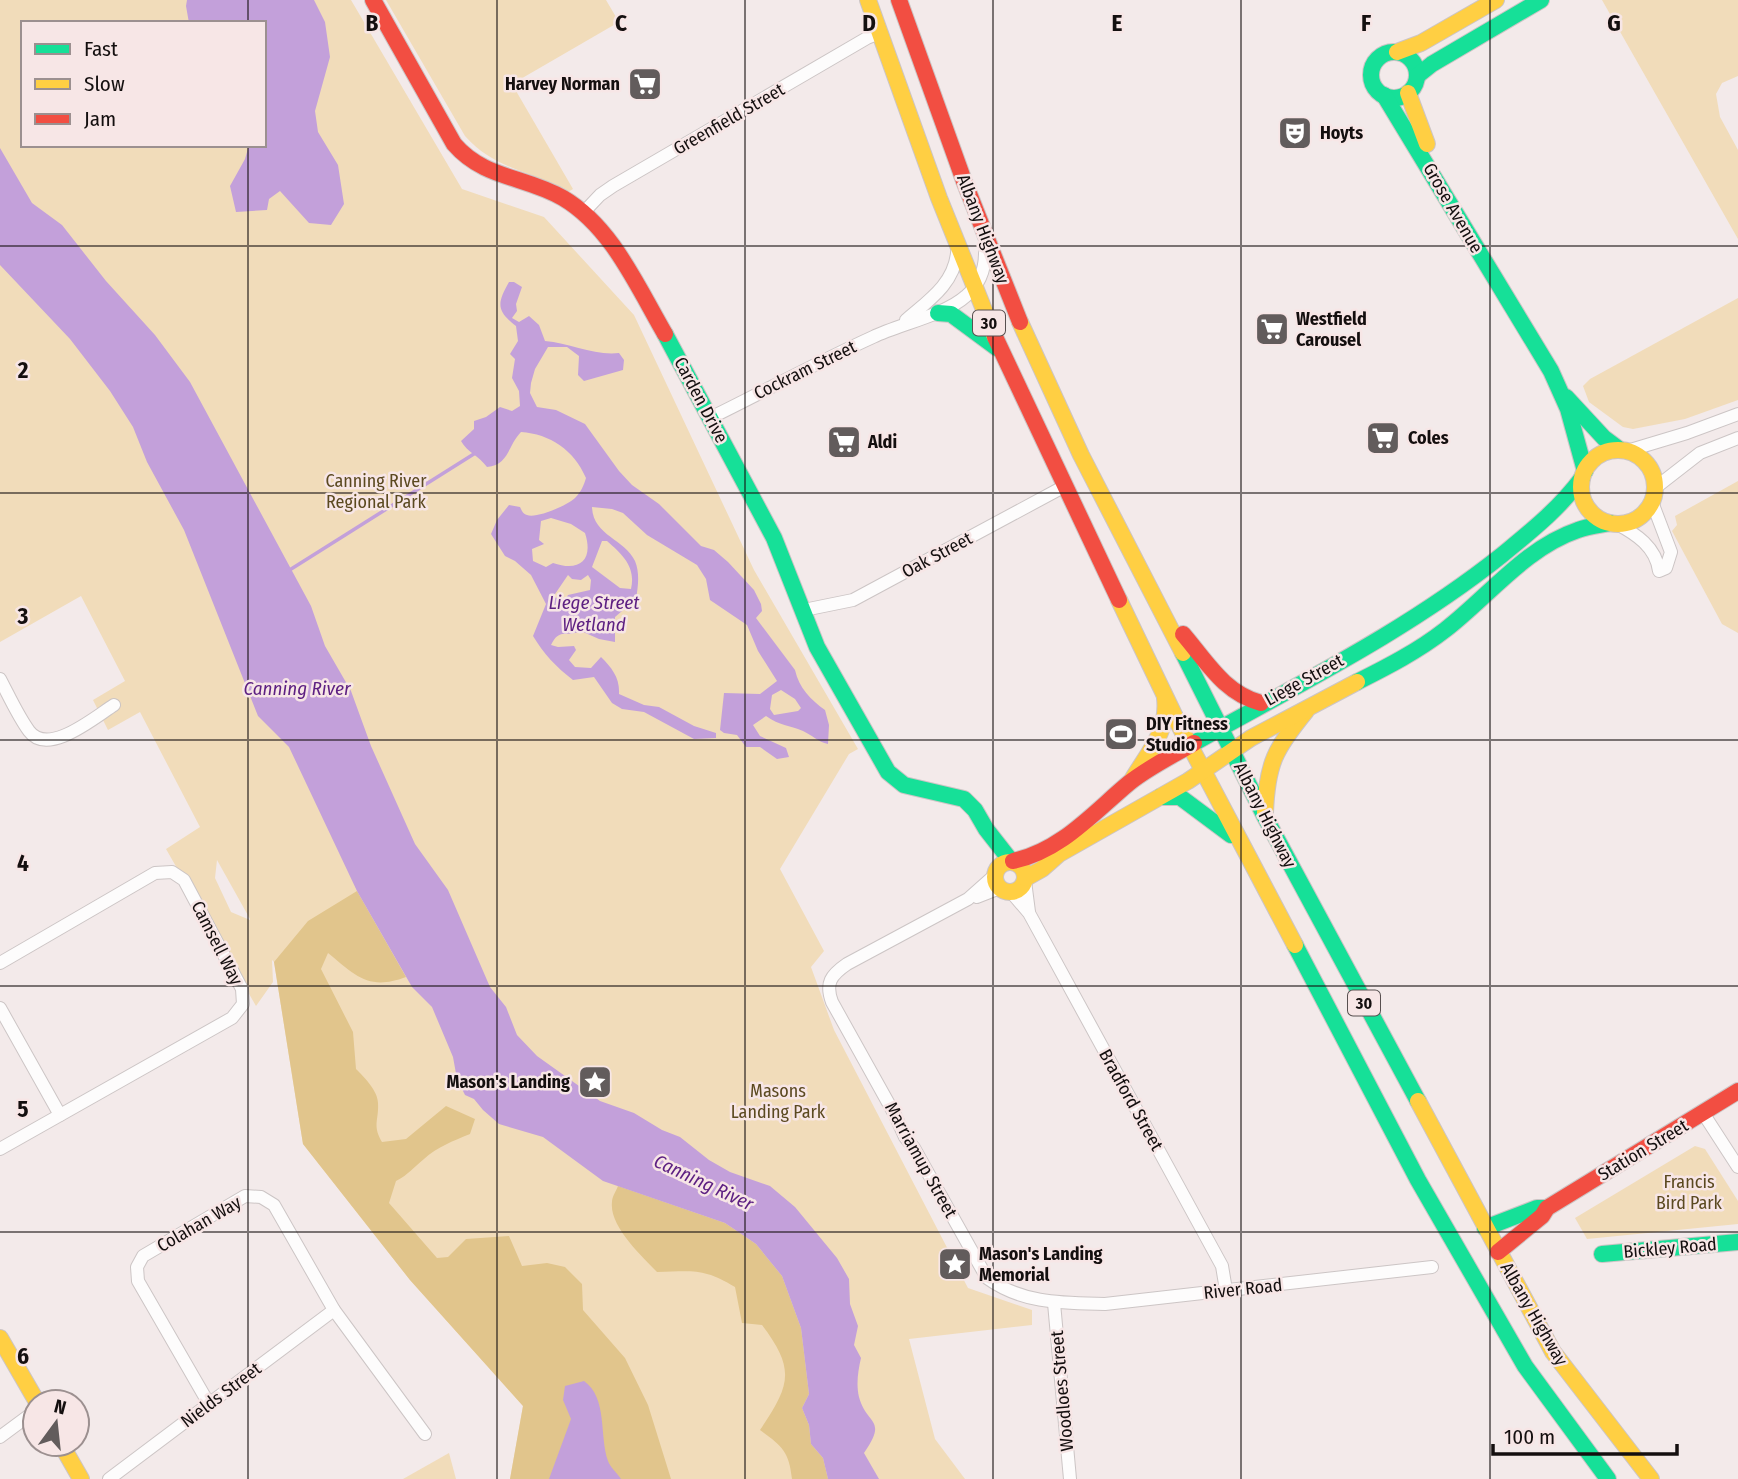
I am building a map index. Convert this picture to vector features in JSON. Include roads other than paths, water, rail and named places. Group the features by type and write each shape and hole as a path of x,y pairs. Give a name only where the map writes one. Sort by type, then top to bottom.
{"main road":[{"name":"Carden Drive","path":"373,0 454,144 465,157 490,172 544,188 583,213 612,246 667,338 774,538 817,647 888,772 904,785 964,799 975,810 986,830 1004,874"},
{"name":"Albany Highway","path":"868,0 957,246 978,280 1001,351 1164,694 1418,1180 1525,1366 1601,1477"},
{"name":"Albany Highway","path":"899,0 985,238 1047,383 1156,605 1265,817 1553,1352 1651,1479"},
{"path":"1496,0 1421,43 1384,54 1372,66 1372,83 1384,95 1392,98 1408,93 1417,76 1432,64 1541,0"},
{"path":"1397,52 1412,60 1417,76"},
{"name":"Grose Avenue","path":"1408,93 1423,136 1520,305 1522,320"},
{"name":"Grose Avenue","path":"1384,95 1413,139 1477,251 1522,320 1561,391 1604,438 1623,450"},
{"path":"938,313 951,314 1001,351"},
{"name":"Grose Avenue","path":"1561,391 1583,475"},
{"path":"1623,450 1646,461 1653,474 1654,495 1638,518 1613,523 1596,516 1587,506 1582,492 1583,475 1599,455 1607,451 1623,450"},
{"name":"Liege Street","path":"1583,475 1564,502 1546,519 1460,588 1384,637 1261,704 1132,780 1094,815 1037,856 1025,860 1004,874 1017,890 1025,879 1059,854 1160,797 1251,738 1379,673 1445,630 1527,558 1559,538 1592,525 1613,523"},
{"path":"1156,605 1236,694 1261,704"},
{"path":"1132,780 1165,725 1167,713 1164,694"},
{"path":"1265,817 1266,780 1270,759 1306,711"},
{"path":"1160,797 1180,797 1240,841"},
{"path":"1004,874 1020,864 1025,879"},
{"name":"Station Street","path":"1498,1252 1542,1216 1547,1208 1738,1091"},
{"name":"Station Street","path":"1485,1228 1537,1208 1547,1208"},
{"name":"Bickley Road","path":"1602,1254 1738,1242"},
{"path":"0,1338 29,1388"},
{"path":"69,1458 81,1479"}],"street":[{"name":"Greenfield Street","path":"583,213 613,186 867,37 880,33"},
{"path":"978,280 985,266 985,238"},
{"name":"Cockram Street","path":"901,325 947,282 954,270 957,246"},
{"name":"Cockram Street","path":"710,418 901,325 938,313 966,297 978,280"},
{"path":"1623,450 1687,433 1738,414"},
{"path":"1613,523 1630,531 1651,549 1659,571 1666,568 1671,552 1654,495 1700,453 1738,438"},
{"name":"Oak Street","path":"804,610 853,600 1065,486"},
{"path":"0,679 31,734 45,741 60,739 114,705"},
{"name":"Camsell Way","path":"0,963 155,873 172,872 184,880 242,989 243,1004 232,1018 0,1149"},
{"name":"Liege Street","path":"831,978 847,964 968,900 1004,874"},
{"name":"Bradford Street","path":"1004,874 1029,913 1222,1266 1226,1290"},
{"name":"Bradford Street","path":"1025,879 1029,913"},
{"name":"Marriamup Street","path":"831,978 828,992 832,1002 905,1137 914,1148 987,1278 1019,1296 1054,1303"},
{"path":"0,1008 60,1115"},
{"path":"1703,1113 1738,1167"},
{"name":"Colahan Way","path":"208,1405 138,1281 137,1267 143,1256 245,1196 261,1197 274,1205 334,1310 425,1434"},
{"name":"River Road","path":"1054,1303 1105,1304 1432,1267"},
{"name":"Woodloes Street","path":"1054,1303 1070,1479"},
{"name":"Nields Street","path":"109,1479 334,1310"},
{"path":"0,1437 21,1421"}],"water":[{"path":"187,0 314,0 325,22 330,57 315,111 318,132 338,165 344,204 331,225 309,223 280,191 269,199 267,210 236,212 230,186 248,147 266,147 266,21 189,21"},
{"name":"Canning River","path":"0,148 32,203 62,225 106,281 155,335 190,382 311,606 325,646 351,691 371,746 415,844 448,890 490,987 506,1007 517,1035 537,1056 600,1101 634,1113 662,1130 680,1137 709,1160 730,1172 770,1186 795,1207 837,1258 849,1279 850,1304 858,1326 854,1345 861,1358 859,1397 875,1428 864,1453 879,1479 828,1479 823,1458 811,1444 809,1425 802,1408 809,1394 801,1328 782,1276 756,1244 725,1223 603,1181 543,1137 499,1124 474,1099 465,1095 457,1079 453,1057 432,1007 412,987 357,891 289,747 258,716 184,530 147,462 133,427 110,391 70,339 0,265"},
{"name":"Liege Street Wetland","path":"509,282 522,287 516,304 517,311 512,318 519,322 529,316 539,325 545,341 601,353 619,353 624,360 623,370 584,381 578,375 579,356 567,347 548,347 535,369 530,393 537,407 556,410 585,424 632,485 659,504 701,546 714,550 728,562 754,590 762,611 756,618 795,670 806,693 825,710 829,725 828,744 766,716 753,725 760,736 786,748 789,757 777,759 760,747 746,747 737,735 720,730 724,693 760,694 777,681 758,651 747,625 710,600 706,579 697,565 647,535 623,513 612,509 592,507 598,525 624,547 635,561 638,575 636,599 615,617 615,642 581,631 557,636 551,645 574,646 576,650 569,660 575,667 591,668 601,657 614,674 619,694 644,705 659,707 694,726 716,733 716,738 694,739 644,712 622,709 612,703 594,677 573,680 542,649 533,636 546,604 531,575 505,556 491,534 497,520 509,505 520,507 524,514 531,516 552,511 575,498 586,478 575,459 560,445 532,433 521,432 500,463 487,467 461,441 474,429 474,421 486,417 500,407 512,411 520,406 519,391 512,378 515,359 510,354 518,341 516,326 505,316 500,306","holes":["551,518 571,524 585,533 587,551 582,562 570,566 553,563 546,567 533,561 532,549 544,544 539,540 541,521","602,541 607,541 630,568 631,589 620,588 592,567","568,575 572,579 581,580 588,575 591,580 590,590 568,595 565,600 553,597","781,690 795,699 801,708 798,711 774,715 770,709 772,695"]},
{"path":"584,1381 597,1397 605,1451 612,1468 621,1479 549,1479 571,1419 563,1400 565,1386"}],"waterway":[{"path":"288,571 477,452"}],"place":[{"name":"Harvey Norman","path":"645,84"},
{"name":"Hoyts","path":"1295,133"},
{"name":"Westfield Carousel","path":"1272,329"},
{"name":"Coles","path":"1383,438"},
{"name":"Aldi","path":"844,442"},
{"name":"DIY Fitness Studio","path":"1121,734"},
{"name":"Mason's Landing","path":"595,1082"},
{"name":"Mason's Landing Memorial","path":"955,1264"}],"park label":[{"name":"Canning River Regional Park","path":"376,491"},
{"name":"Masons Landing Park","path":"778,1101"},
{"name":"Francis Bird Park","path":"1689,1192"}]}
